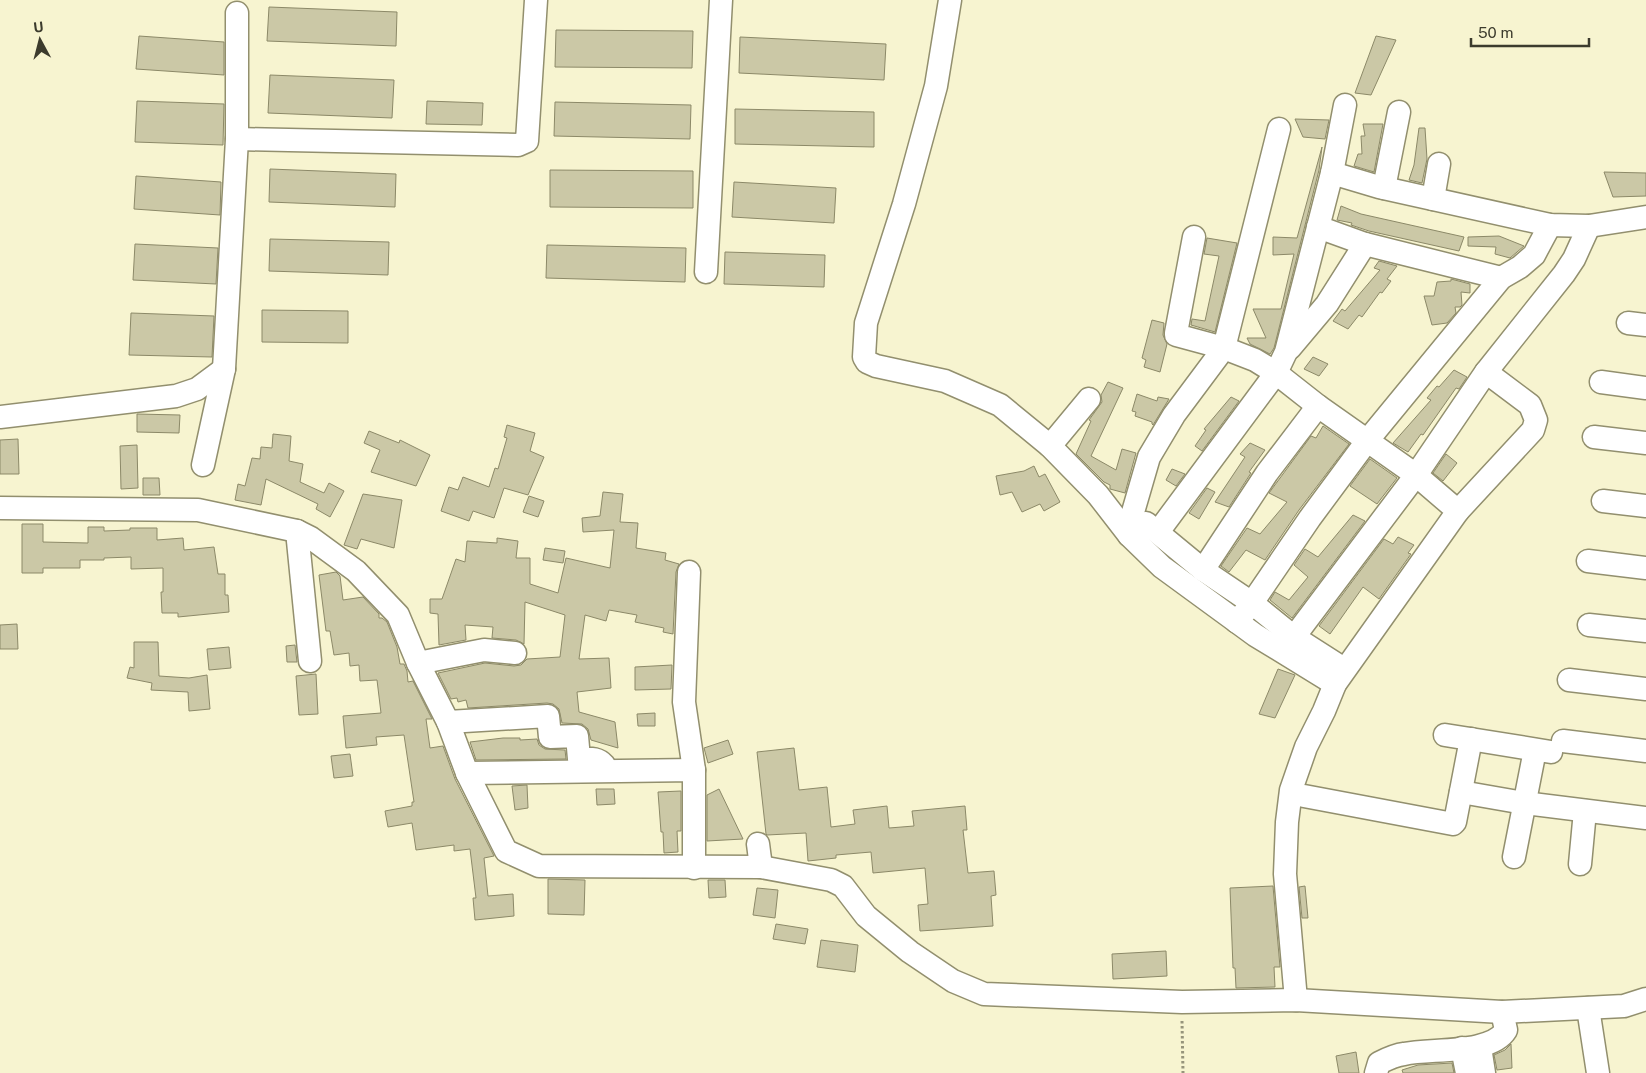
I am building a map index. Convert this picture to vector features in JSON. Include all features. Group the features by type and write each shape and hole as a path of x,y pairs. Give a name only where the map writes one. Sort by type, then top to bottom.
{"street":[{"path":"237,139 523,144 527,141 536,0"},
{"path":"706,272 721,0"},
{"path":"950,0 936,86 904,204 866,324 864,357 867,362 876,366 945,381 1000,405 1050,446 1098,495 1129,535 1162,567 1255,636 1339,677"},
{"path":"203,465 224,369 237,139 238,13"},
{"path":"1158,532 1276,374 1286,352 1332,173 1345,105"},
{"path":"1384,188 1399,112"},
{"path":"1129,535 1133,512 1148,457 1174,415 1224,348 1278,129"},
{"path":"1433,199 1439,164"},
{"path":"1332,173 1384,188 1550,225 1588,226 1646,217"},
{"path":"1237,622 1367,441 1501,278 1520,267 1534,255 1550,225"},
{"path":"1294,637 1416,475 1486,372 1564,274 1574,259 1588,226"},
{"path":"1318,227 1365,244 1501,278"},
{"path":"1194,237 1176,335 1224,348 1255,360 1416,475 1458,511"},
{"path":"1286,352 1327,304 1365,244"},
{"path":"0,417 176,396 197,389 224,369"},
{"path":"1296,1000 1285,874 1287,822 1291,790 1306,747 1339,677 1458,511 1533,430 1536,420 1530,405 1486,372"},
{"path":"1601,382 1646,388"},
{"path":"1050,446 1089,398"},
{"path":"1203,570 1267,473 1318,406"},
{"path":"1594,437 1646,443"},
{"path":"1603,501 1646,506"},
{"path":"0,508 198,510 297,531 311,538 356,571 398,615 418,663 448,722 467,773 506,851 539,866 760,868 831,880 843,886 866,916 910,952 954,981 984,994 1182,1002 1296,1000 1502,1012 1624,1006 1646,998"},
{"path":"1133,512 1203,570 1252,603 1339,677"},
{"path":"297,531 310,661"},
{"path":"1588,561 1646,568"},
{"path":"689,572 684,702 694,770 694,868"},
{"path":"1589,625 1646,631"},
{"path":"418,663 484,650 515,653"},
{"path":"1569,680 1646,689"},
{"path":"448,722 548,716 550,737 577,736 579,759 600,760 611,772"},
{"path":"1445,736 1550,748 1646,751"},
{"path":"1304,796 1450,825 1456,822 1471,739"},
{"path":"1514,857 1524,803 1550,748"},
{"path":"467,773 694,770"},
{"path":"1461,792 1524,803 1646,818"},
{"path":"1580,864 1586,811"},
{"path":"758,844 760,868"},
{"path":"1588,1008 1598,1073"},
{"path":"1376,1073 1378,1063 1407,1063 1471,1048 1502,1036 1506,1030 1502,1012"},
{"path":"1467,1073 1471,1048"},
{"path":"1471,1048 1484,1073"}],"path":[{"path":"1182,1002 1183,1073"}],"building":[{"path":"269,7 397,12 396,46 267,41"},
{"path":"556,30 693,31 692,68 555,67"},
{"path":"139,36 224,42 224,75 136,69"},
{"path":"1376,36 1396,40 1371,95 1355,93"},
{"path":"740,37 886,44 884,80 739,73"},
{"path":"270,75 394,80 392,118 268,113"},
{"path":"137,101 224,104 223,145 135,142"},
{"path":"427,101 483,103 482,125 426,124"},
{"path":"555,102 691,105 690,139 554,136"},
{"path":"735,109 874,112 874,147 735,144"},
{"path":"1295,119 1329,120 1325,139 1303,137"},
{"path":"1363,124 1383,124 1374,172 1354,166 1358,154 1362,154 1361,136 1365,136"},
{"path":"1419,128 1425,128 1427,159 1422,183 1409,180 1414,165"},
{"path":"1322,147 1319,170 1274,348 1270,354 1250,344 1247,338 1266,338 1253,309 1281,309 1294,254 1273,255 1273,237 1297,238"},
{"path":"270,169 396,174 395,207 269,202"},
{"path":"550,170 693,171 693,208 550,207"},
{"path":"1604,172 1646,173 1646,196 1613,197"},
{"path":"136,176 221,182 220,215 134,209"},
{"path":"734,182 836,188 834,223 732,217"},
{"path":"1341,206 1361,214 1464,237 1459,251 1369,231 1351,225 1352,223 1337,220"},
{"path":"1499,236 1524,246 1510,258 1495,254 1496,247 1468,246 1468,237"},
{"path":"1207,238 1237,243 1215,332 1191,325 1192,319 1205,321 1219,256 1204,254"},
{"path":"270,239 389,242 388,275 269,271"},
{"path":"135,244 218,248 216,284 133,280"},
{"path":"547,245 686,248 685,282 546,278"},
{"path":"725,252 825,255 824,287 724,284"},
{"path":"1379,261 1397,266 1387,279 1391,281 1382,293 1380,292 1362,317 1359,315 1348,329 1333,321 1342,309 1345,311 1380,270 1374,268"},
{"path":"1451,279 1470,284 1470,293 1461,292 1462,305 1455,307 1456,313 1447,323 1432,325 1424,296 1434,296 1437,282 1451,281"},
{"path":"262,310 348,311 348,343 262,342"},
{"path":"131,313 214,316 212,357 129,355"},
{"path":"1152,320 1164,323 1163,335 1167,344 1160,372 1144,367 1146,360 1142,358"},
{"path":"1313,357 1328,364 1319,376 1304,369"},
{"path":"1454,370 1467,377 1459,389 1456,388 1423,435 1421,434 1408,452 1393,443 1431,400 1427,398 1437,386 1439,387"},
{"path":"1108,382 1123,388 1091,456 1116,470 1122,449 1136,453 1125,493 1110,489 1110,485 1104,482 1076,454 1091,421 1089,420 1102,402 1101,395"},
{"path":"1137,394 1157,401 1158,397 1169,399 1153,425 1152,422 1135,416 1136,412 1132,411"},
{"path":"1231,397 1239,401 1202,451 1195,446 1206,430 1204,429"},
{"path":"137,414 180,415 179,433 137,432"},
{"path":"507,425 535,433 530,451 544,457 528,495 504,488 494,518 473,511 469,521 441,511 449,487 458,490 463,477 489,487 495,468 498,469 507,438 504,437"},
{"path":"1323,426 1349,444 1299,510 1265,560 1246,550 1229,572 1221,566 1247,528 1260,534 1287,502 1269,493 1311,436 1316,438"},
{"path":"369,431 399,443 400,440 430,455 416,486 371,472 380,450 364,443"},
{"path":"273,434 291,436 289,461 303,464 300,482 324,493 329,483 344,491 330,517 316,509 318,504 266,479 261,505 235,500 238,484 245,486 252,458 260,459 261,447 272,448"},
{"path":"18,439 19,474 0,474 0,440"},
{"path":"1250,443 1265,450 1249,472 1251,473 1229,507 1215,502 1245,457 1240,454"},
{"path":"137,445 138,488 121,489 120,446"},
{"path":"1446,454 1457,463 1443,481 1433,473"},
{"path":"1370,459 1397,478 1377,504 1350,486"},
{"path":"1034,466 1039,477 1045,474 1060,502 1044,511 1040,504 1022,512 1012,492 1000,495 996,476 1024,471"},
{"path":"1172,469 1185,474 1176,486 1166,480"},
{"path":"143,478 159,478 160,495 143,495"},
{"path":"1207,488 1215,492 1199,519 1189,513"},
{"path":"603,492 623,494 620,522 638,523 636,548 666,553 665,560 679,564 676,572 673,634 663,632 664,628 635,622 637,615 609,610 606,621 585,615 579,659 609,658 611,688 577,692 579,712 615,722 618,748 591,740 588,729 582,724 562,723 559,709 553,704 468,708 466,700 458,702 457,698 451,699 438,673 485,663 514,666 521,665 527,659 560,657 565,615 525,602 524,644 516,640 492,638 493,627 465,625 466,640 439,645 438,614 430,613 430,599 442,599 456,559 465,562 467,541 497,543 497,538 518,541 516,558 530,558 530,584 558,593 566,558 610,568 614,530 583,532 582,518 600,516"},
{"path":"363,494 402,500 394,548 361,539 357,549 344,545"},
{"path":"529,496 544,501 538,517 523,512"},
{"path":"1353,515 1365,521 1292,618 1270,600 1275,592 1289,600 1308,577 1294,565 1305,549 1318,557"},
{"path":"22,524 43,524 43,542 88,543 88,527 104,527 104,531 130,530 130,528 157,528 157,540 183,538 184,550 214,547 218,574 225,574 225,595 228,595 229,612 178,617 178,613 162,613 163,568 131,569 131,557 80,560 80,568 43,568 43,573 22,573"},
{"path":"1398,537 1414,545 1408,553 1411,554 1379,599 1363,587 1330,634 1319,626 1384,539 1393,544"},
{"path":"545,548 565,551 563,563 543,560"},
{"path":"336,572 340,576 343,600 363,597 379,614 379,618 387,622 397,647 400,664 404,664 407,671 408,682 413,681 432,719 426,719 430,748 443,746 455,779 494,856 484,858 488,896 513,894 514,916 475,920 473,898 476,898 470,849 454,851 454,845 416,850 412,823 388,827 385,811 412,806 412,802 414,802 404,735 376,737 377,745 346,748 343,716 381,713 377,680 360,681 359,665 350,666 349,653 334,655 330,631 326,631 319,575"},
{"path":"17,624 18,649 0,649 0,625"},
{"path":"134,642 158,642 159,676 189,678 207,675 210,709 189,711 188,692 151,690 152,683 127,678 130,667 134,668"},
{"path":"295,645 297,662 287,662 286,646"},
{"path":"229,647 231,668 209,670 207,649"},
{"path":"672,665 671,689 635,690 635,667"},
{"path":"1278,669 1295,675 1275,718 1259,714"},
{"path":"316,674 318,714 299,715 296,676"},
{"path":"655,713 655,726 638,726 637,714"},
{"path":"503,738 537,739 539,745 545,749 565,750 566,759 476,760 470,742"},
{"path":"728,740 733,754 708,763 704,748"},
{"path":"794,748 799,790 827,787 831,827 855,824 853,810 887,806 889,828 914,826 912,811 965,806 967,830 963,830 968,873 994,871 996,895 991,896 993,926 920,931 918,905 928,904 925,868 873,873 871,852 836,855 836,858 808,861 806,833 767,835 757,752"},
{"path":"350,754 353,776 334,778 331,756"},
{"path":"527,785 528,808 515,810 512,786"},
{"path":"596,789 614,789 615,804 597,805"},
{"path":"719,789 743,839 707,841 707,795"},
{"path":"681,791 681,831 677,831 678,852 664,853 658,792"},
{"path":"548,879 585,880 584,915 548,914"},
{"path":"708,880 725,880 726,897 709,898"},
{"path":"1273,886 1280,967 1274,967 1275,987 1236,988 1235,968 1233,968 1230,888"},
{"path":"1305,886 1308,918 1302,918 1299,887"},
{"path":"757,888 778,890 775,918 753,915"},
{"path":"776,924 808,929 805,944 773,939"},
{"path":"821,940 858,945 855,972 817,967"},
{"path":"1166,951 1167,976 1113,979 1112,954"},
{"path":"1511,1044 1512,1068 1497,1070 1494,1055 1505,1050"},
{"path":"1356,1052 1359,1073 1339,1073 1336,1056"},
{"path":"1452,1063 1454,1073 1403,1073 1402,1070 1418,1065"}]}
